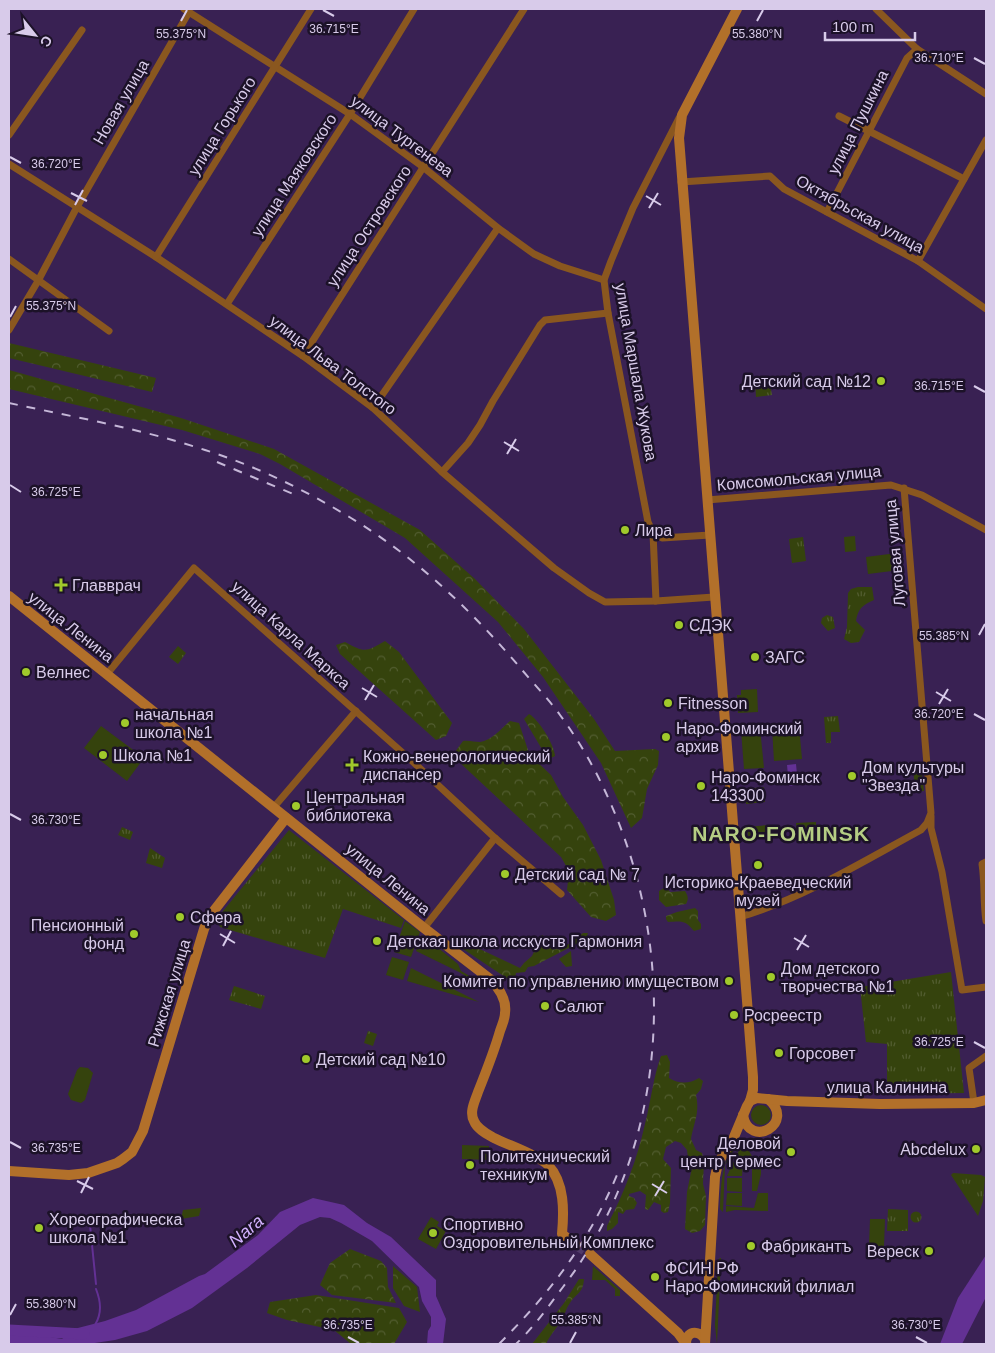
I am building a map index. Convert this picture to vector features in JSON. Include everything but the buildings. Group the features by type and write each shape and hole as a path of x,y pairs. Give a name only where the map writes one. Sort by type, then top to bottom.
{"street":[{"name":"улица Горького","path":"156,258 311,9"},
{"name":"улица Маяковского","path":"227,304 350,114 414,9"},
{"name":"улица Островского","path":"302,356 524,9"},
{"name":"улица Маршала Жукова","path":"656,601 653,532 647,516 608,313 604,280 633,208 737,9"},
{"path":"876,9 917,49 986,94"},
{"name":"улица Тургенева","path":"186,10 350,114 423,167 498,228 534,254 560,266 604,280"},
{"name":"Новая улица","path":"9,330 38,281 77,206 186,10"},
{"path":"9,135 82,30"},
{"name":"улица Пушкина","path":"827,212 907,58 917,49"},
{"name":"улица Маршала Жукова","path":"682,114 679,138 681,182 753,1090 750,1101"},
{"path":"839,116 964,179"},
{"path":"918,261 986,140"},
{"name":"улица Льва Толстого","path":"9,164 227,304 373,408 442,472 554,568 605,602 714,597"},
{"name":"Октябрьская улица","path":"681,182 770,176 784,189 918,261 986,309"},
{"path":"373,408 498,228"},
{"path":"9,259 110,331"},
{"path":"442,472 468,443 535,333 545,320 608,313"},
{"name":"Комсомольская улица","path":"707,500 891,485 922,495 986,530"},
{"name":"Луговая улица","path":"740,917 769,908 796,896 921,830 927,823 931,812 904,488"},
{"path":"653,532 662,538 710,535"},
{"name":"улица Карла Маркса","path":"106,674 194,568 356,711 495,838 561,894"},
{"name":"улица Ленина","path":"9,596 490,979 502,994 506,1012 472,1108 473,1121 480,1129 490,1135 548,1164 560,1185 563,1204 562,1234 576,1245"},
{"path":"274,807 356,711"},
{"path":"931,812 932,828 942,872 962,990 986,987"},
{"name":"Рижская улица","path":"9,1171 69,1175 88,1173 117,1163 132,1152 140,1140 209,917 286,818"},
{"path":"424,928 495,838"},
{"path":"986,862 982,864 986,921"},
{"path":"974,1103 969,1068 986,1056"},
{"path":"743,1115 746,1125 752,1130 764,1132 773,1126 776,1119 777,1112 774,1105 753,1090"},
{"path":"705,1342 715,1176 718,1163 734,1137 750,1101 757,1098 766,1098"},
{"name":"улица Калинина","path":"766,1098 787,1101 880,1104 974,1103 986,1100"},
{"path":"777,1112 787,1101"},
{"path":"734,1137 752,1130"},
{"path":"590,1254 678,1333 686,1344"},
{"path":"686,1344 686,1339 706,1321"},
{"path":"678,1333 702,1334 705,1342"}],"green space":[{"path":"9,343 156,378 152,392 9,358"},
{"path":"9,370 181,418 274,449 420,530 475,579 524,629 594,719 615,751 655,749 659,751 658,765 647,789 642,818 631,828 601,763 543,677 498,622 405,538 260,454 182,430 9,389"},
{"path":"769,379 772,395 756,397 755,380"},
{"path":"855,536 856,551 845,552 844,537"},
{"path":"803,537 806,561 792,563 789,539"},
{"path":"897,553 900,570 868,574 866,557"},
{"path":"872,587 874,600 864,605 860,610 856,621 865,630 859,642 851,643 844,639 847,627 848,593 851,589"},
{"path":"827,615 833,617 835,628 828,631 821,623 822,618"},
{"path":"385,641 399,652 452,723 446,736 436,740 340,654 336,645 345,642 365,650"},
{"path":"178,646 186,653 178,664 169,657"},
{"path":"757,689 758,712 738,713 737,695 741,695 741,690"},
{"path":"529,714 537,721 545,733 552,745 555,756 551,758 543,751 524,719"},
{"path":"838,716 840,732 831,732 831,743 826,743 824,717"},
{"path":"510,721 519,723 528,750 534,759 551,775 563,797 583,825 601,860 614,900 616,915 606,921 591,917 567,890 569,871 561,857 458,761 455,752 463,741 484,741 496,734"},
{"path":"101,726 144,758 127,781 84,748"},
{"path":"799,726 802,759 774,761 772,728"},
{"path":"760,728 764,768 744,769 741,730"},
{"path":"510,751 526,767 517,777 500,761"},
{"path":"913,765 921,765 924,791 915,792"},
{"path":"764,787 765,802 746,804 745,789"},
{"path":"816,822 816,834 797,835 796,823"},
{"path":"768,825 769,834 748,836 747,827"},
{"path":"122,827 133,832 130,840 118,835"},
{"path":"289,830 404,920 401,928 343,909 325,958 220,927 218,923 219,916"},
{"path":"150,848 165,858 162,868 146,863"},
{"path":"664,888 670,892 685,891 688,901 686,904 666,907 659,900 659,891"},
{"path":"695,908 698,911 701,929 694,931 686,923 668,922 666,919 666,916"},
{"path":"405,921 420,932 411,957 394,952"},
{"path":"583,933 588,933 586,939 534,966 528,967 525,972 516,973 515,978 511,981 461,947 463,943 467,943 520,968 532,956 542,935 566,946"},
{"path":"422,935 458,964 461,971 482,983 479,984 416,951"},
{"path":"571,951 572,966 566,967 559,959"},
{"path":"392,957 409,962 403,980 386,975"},
{"path":"411,968 479,1002 407,981"},
{"path":"951,972 964,1093 887,1094 887,1044 866,1042 860,987"},
{"path":"234,986 265,996 261,1009 229,1000"},
{"path":"368,1031 377,1034 373,1046 364,1043"},
{"path":"667,1055 670,1062 669,1078 680,1082 699,1078 703,1081 701,1089 696,1095 697,1112 691,1139 696,1150 702,1153 704,1161 705,1225 700,1231 692,1233 685,1229 687,1192 692,1167 687,1150 681,1143 675,1141 666,1147 663,1159 671,1168 668,1212 664,1213 661,1211 661,1205 654,1202 648,1210 645,1209 646,1195 640,1191 629,1194 637,1203 634,1209 626,1210 623,1214 618,1212 618,1223 607,1231 607,1226 634,1163 661,1056"},
{"path":"80,1067 88,1068 93,1073 85,1100 81,1103 71,1100 68,1094 77,1070"},
{"path":"761,1105 768,1108 771,1115 768,1122 761,1125 754,1122 751,1115 754,1108"},
{"path":"741,1138 725,1165 729,1153"},
{"path":"751,1138 761,1138 765,1141 749,1151 753,1158 761,1163 761,1174 757,1191 752,1191 752,1162 743,1162 742,1176 727,1176 741,1146"},
{"path":"462,1145 489,1146 489,1160 462,1159"},
{"path":"725,1165 723,1212 720,1209 720,1200"},
{"path":"953,1173 985,1177 983,1201 978,1216 951,1175"},
{"path":"727,1178 742,1178 742,1192 727,1191"},
{"path":"727,1193 742,1193 742,1206 726,1205"},
{"path":"758,1193 768,1193 768,1211 735,1210 726,1212 726,1206 754,1208"},
{"path":"201,1208 199,1216 181,1219 183,1210"},
{"path":"888,1209 908,1210 908,1231 887,1231"},
{"path":"916,1211 922,1217 916,1223 910,1217"},
{"name":"Спортивно Оздоровительный Комплекс","path":"431,1217 439,1222 437,1226 446,1231 436,1249 418,1239"},
{"path":"870,1219 885,1219 884,1246 869,1246"},
{"path":"350,1249 381,1261 387,1268 388,1287 396,1303 332,1295 320,1285 330,1263"},
{"path":"720,1258 717,1344 715,1325 718,1260"},
{"path":"393,1266 417,1287 420,1312 404,1306 393,1288"},
{"path":"593,1266 620,1290 620,1296 615,1296 615,1289 605,1280 592,1280"},
{"path":"579,1279 584,1279 581,1291 572,1300 546,1344 532,1344 564,1303"},
{"path":"316,1295 399,1308 407,1322 394,1344 351,1344 334,1330 287,1320 267,1313 270,1302"}],"shaded area":[{"path":"796,764 798,785 789,786 787,765"},
{"path":"313,1198 344,1205 367,1223 391,1237 436,1280 436,1296 446,1319 443,1344 427,1344 431,1317 422,1301 419,1287 372,1241 341,1223 330,1218 320,1217 300,1225 247,1268 192,1308 147,1331 115,1340 88,1344 9,1344 9,1328 37,1328 39,1335 62,1339 74,1329 136,1310 205,1274 258,1235 280,1212"},
{"path":"986,1255 986,1297 962,1344 940,1344 958,1298"}],"waterway":[{"path":"90,1225 96,1284"},
{"path":"95,1325 100,1307 96,1289"},
{"name":"Nara","path":"9,1330 84,1334"}],"tunnel":[{"path":"576,1245 590,1254"}],"railway":[{"path":"9,403 132,430 224,456 280,480 351,518 419,566 460,603 555,708 594,768 610,802 632,862 647,925 654,988 652,1052 642,1114 624,1175 598,1233 563,1287 535,1324 516,1344"},
{"path":"217,462 293,494"},
{"path":"499,1344 518,1325 567,1266 594,1223 617,1175"}],"place":[{"name":"Детский сад №12","path":"881,381"},
{"name":"Лира","path":"625,530"},
{"name":"Главврач","path":"61,585"},
{"name":"СДЭК","path":"679,625"},
{"name":"ЗАГС","path":"755,657"},
{"name":"Велнес","path":"26,672"},
{"name":"Fitnesson","path":"668,703"},
{"name":"начальная школа №1","path":"125,723"},
{"name":"Наро-Фоминский архив","path":"666,737"},
{"name":"Школа №1","path":"103,755"},
{"name":"Кожно-венерологический диспансер","path":"352,765"},
{"name":"Дом культуры \"Звезда\"","path":"852,776"},
{"name":"Наро-Фоминск 143300","path":"701,786"},
{"name":"Центральная библиотека","path":"296,806"},
{"name":"Историко-Краеведческий музей","path":"758,865"},
{"name":"Детский сад № 7","path":"505,874"},
{"name":"Сфера","path":"180,917"},
{"name":"Пенсионный фонд","path":"134,934"},
{"name":"Детская школа исскуств Гармония","path":"377,941"},
{"name":"Дом детского творчества №1","path":"771,977"},
{"name":"Комитет по управлению имуществом","path":"729,981"},
{"name":"Салют","path":"545,1006"},
{"name":"Росреестр","path":"734,1015"},
{"name":"Горсовет","path":"779,1053"},
{"name":"Детский сад №10","path":"306,1059"},
{"name":"Abcdelux","path":"976,1149"},
{"name":"Деловой центр Гермес","path":"791,1152"},
{"name":"Политехнический техникум","path":"470,1165"},
{"name":"Хореографическа школа №1","path":"39,1228"},
{"name":"Спортивно Оздоровительный Комплекс","path":"433,1233"},
{"name":"Фабрикантъ","path":"751,1246"},
{"name":"Вереcк","path":"929,1251"},
{"name":"ФСИН РФ Наро-Фоминский филиал","path":"655,1277"}],"district":[{"name":"NARO-FOMINSK","path":"781,833"}]}
